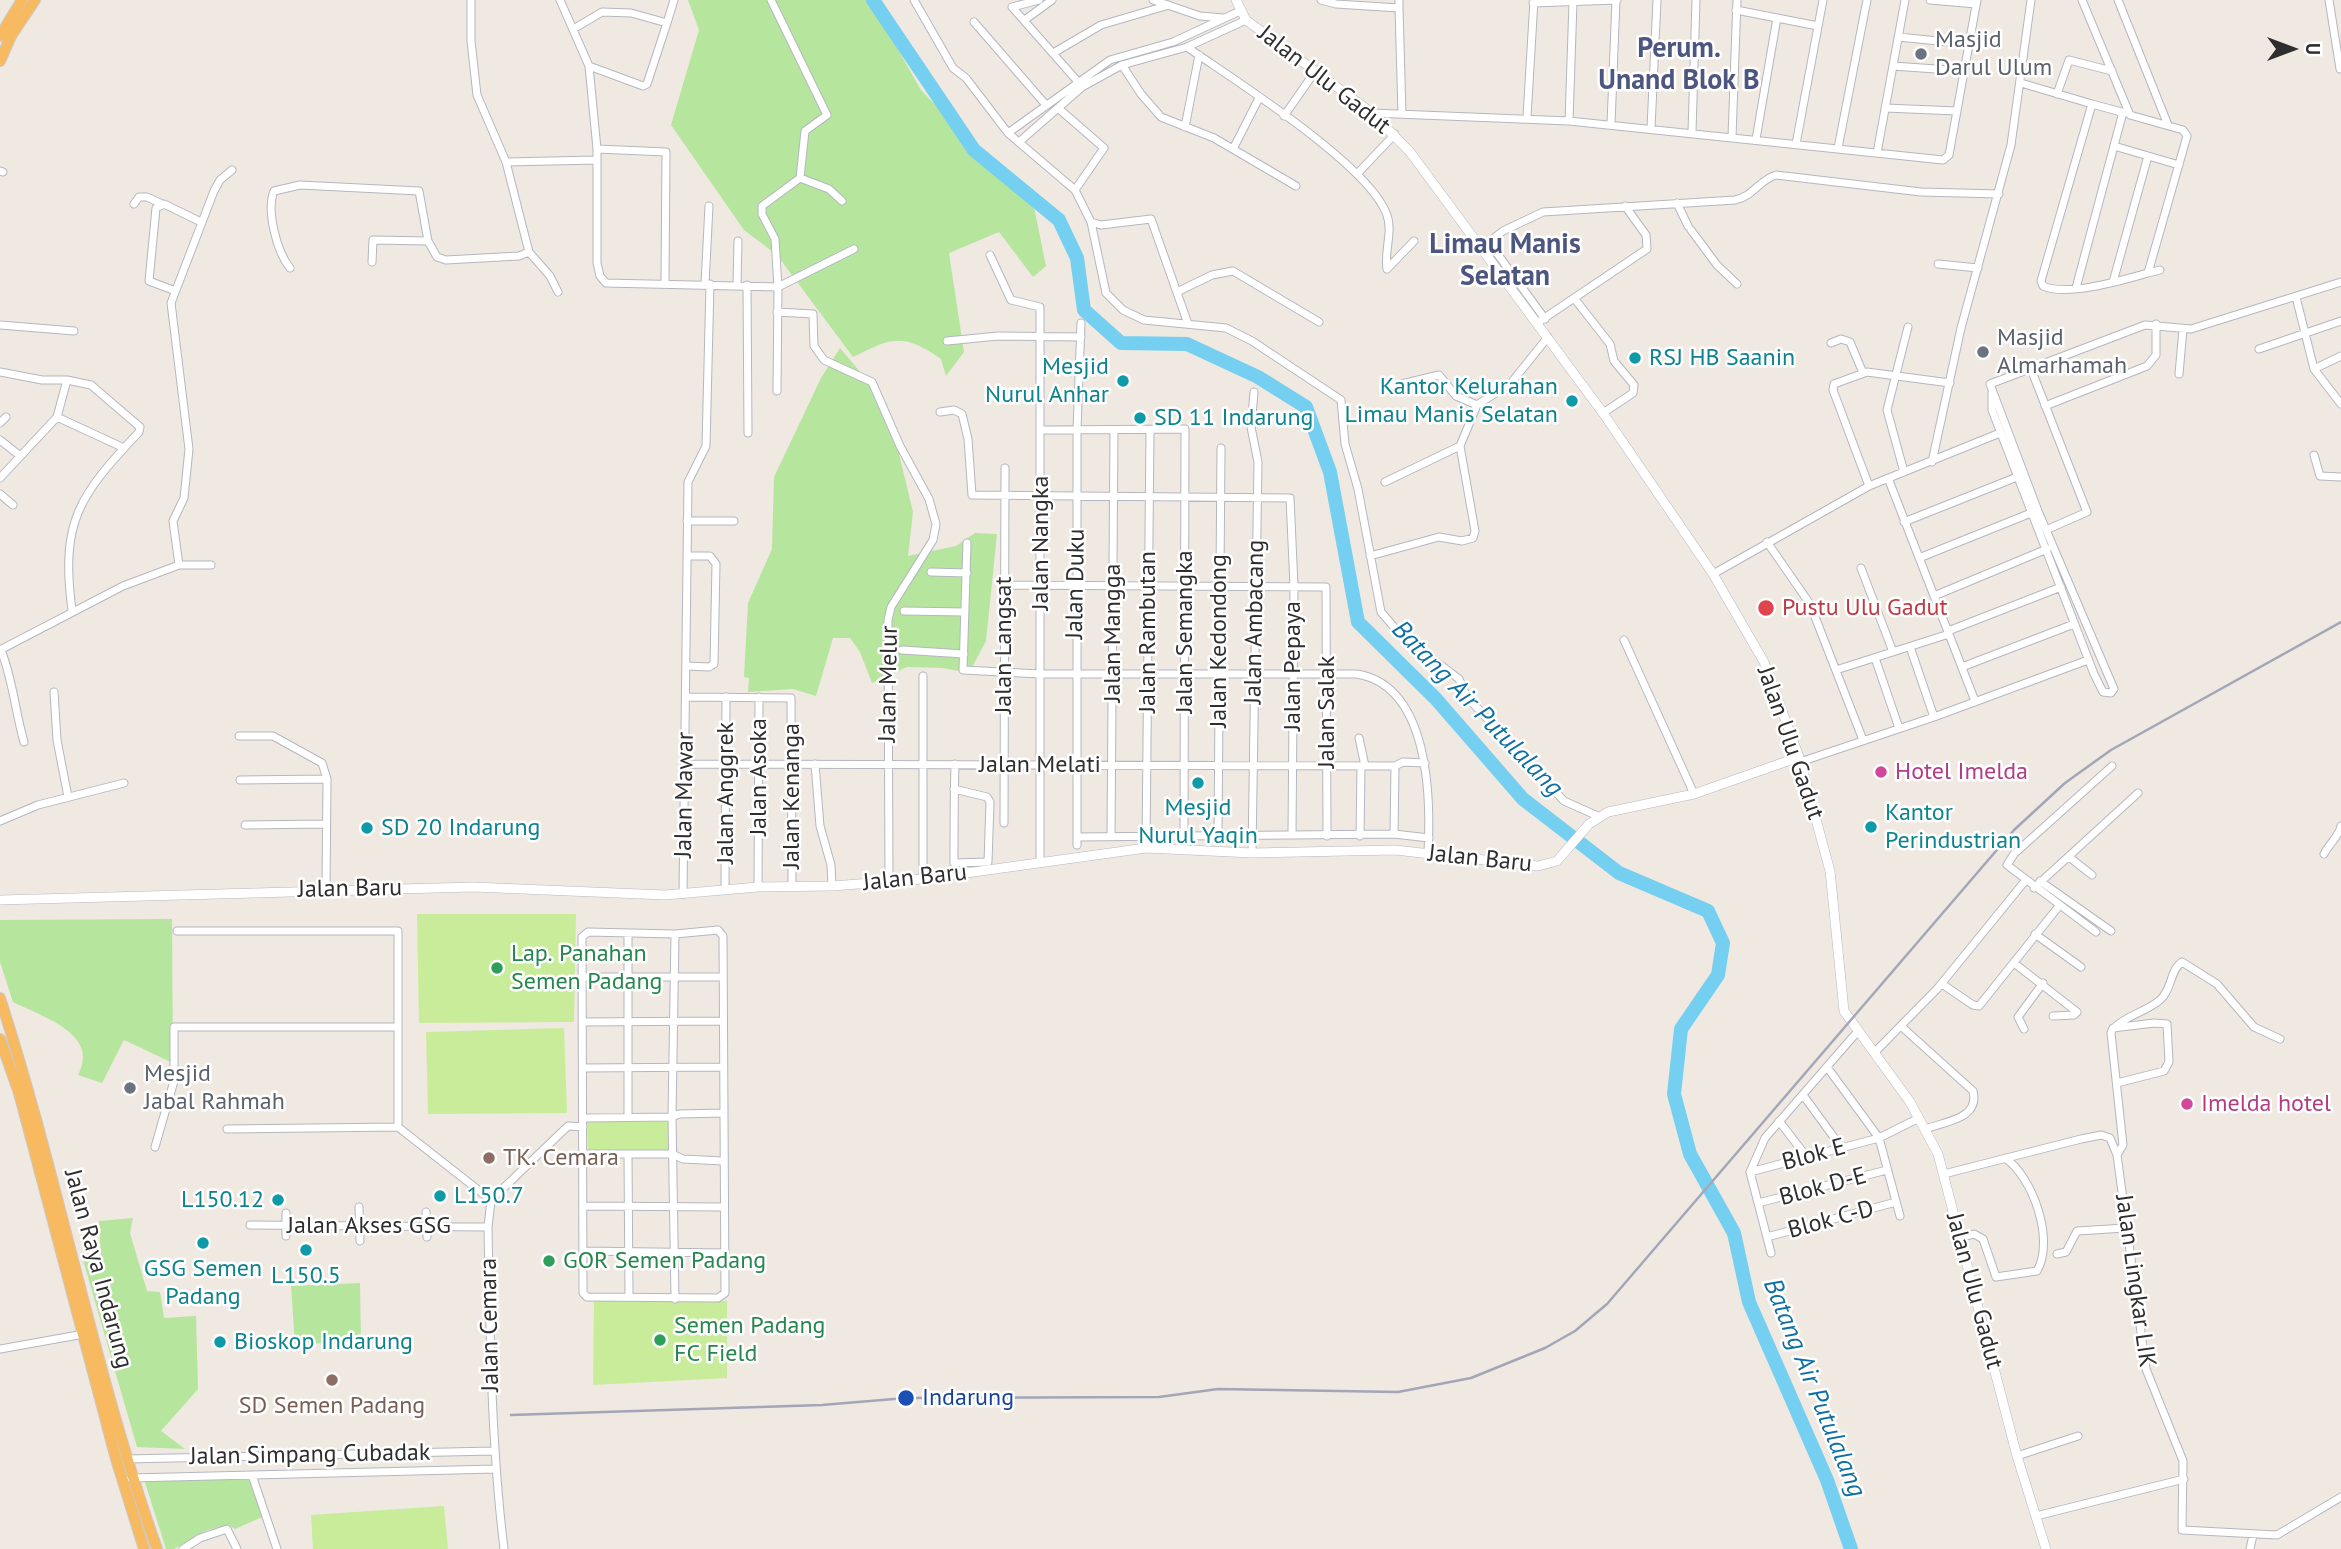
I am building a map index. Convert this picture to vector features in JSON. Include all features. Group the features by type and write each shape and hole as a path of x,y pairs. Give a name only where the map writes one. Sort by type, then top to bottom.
{"highway":[{"path":"0,36 22,0"},
{"path":"0,61 11,36 35,0"},
{"name":"Jalan Raya Indarung","path":"0,998 26,1080 121,1459 120,1474 144,1549"},
{"name":"Jalan Raya Indarung","path":"0,1039 19,1094 121,1459 132,1478 157,1549"}],"street":[{"path":"471,0 471,41 477,95 506,162 530,252 550,276 558,292"},
{"path":"560,0 575,28 589,66 597,149 597,263 600,276 606,283 778,287 854,249"},
{"path":"589,66 643,86 647,84 674,0"},
{"path":"771,0 827,113 824,120 805,131 800,178 762,206 762,214 775,239 778,287 777,391"},
{"path":"914,0 953,68 966,78 1008,133 1075,190 1091,222 1106,293 1123,310 1144,320 1187,321 1226,328 1252,341 1341,400 1345,444 1357,482 1377,602 1388,624 1459,680 1467,697 1564,801 1600,817"},
{"path":"1039,0 1013,5 1079,83"},
{"path":"1026,19 1052,0"},
{"path":"1153,0 1199,16 1243,16"},
{"name":"Jalan Ulu Gadut","path":"1236,0 1243,16 1314,73 1372,113 1395,134 1480,249 1541,321 1548,337 1713,574 1764,662 1800,759 1830,871 1846,1016 1875,1052 1926,1129 1944,1174 2017,1456 2046,1549"},
{"path":"1321,0 1336,4 1399,4 1402,114"},
{"path":"1527,117 1534,1 1616,0 1611,124"},
{"path":"1651,128 1657,0"},
{"path":"1692,132 1696,0"},
{"path":"1732,137 1737,0"},
{"path":"1796,144 1823,0"},
{"path":"1838,148 1867,0"},
{"path":"1877,153 1905,0"},
{"path":"1372,113 1527,117 1943,160 1949,155 1977,2 1930,0"},
{"path":"1932,462 1998,194 2021,83 2031,0"},
{"path":"2076,288 2114,146 2127,113 2082,0"},
{"path":"2118,0 2168,125"},
{"path":"2329,0 2340,69"},
{"path":"1569,121 1573,2"},
{"path":"1055,52 1101,25 1169,5"},
{"path":"1736,10 1818,26"},
{"path":"575,28 602,12 631,13 667,23"},
{"path":"1019,142 1091,81 1122,65 1187,47 1243,16"},
{"path":"1008,133 1110,61 1173,42 1225,18"},
{"path":"1756,139 1777,18"},
{"path":"974,22 1046,105"},
{"path":"1898,37 1969,44"},
{"path":"1187,47 1321,141 1357,174 1386,212 1390,223 1387,269 1414,241"},
{"path":"1185,127 1199,55"},
{"path":"2057,94 2069,60 2112,71"},
{"path":"1122,65 1155,112 1233,149 1296,186"},
{"path":"1893,66 1964,71"},
{"path":"1284,116 1314,73"},
{"path":"2021,83 2183,130 2187,136 2148,273"},
{"path":"1233,149 1259,99"},
{"path":"2092,104 2041,281 2043,286 2050,289 2076,288 2160,270"},
{"path":"1058,108 1104,148 1075,190"},
{"path":"1885,108 1956,111"},
{"path":"1357,174 1395,134"},
{"path":"2114,146 2179,165"},
{"path":"597,149 666,152 665,283"},
{"path":"2113,282 2148,156"},
{"path":"506,162 597,160"},
{"path":"179,565 173,522 184,498 189,449 170,317 173,289 220,180 232,170"},
{"path":"1480,249 1488,241 1542,212 1741,199 1755,192 1771,176 1781,174 1921,191 1998,194"},
{"path":"800,178 829,189 842,201"},
{"path":"290,268 285,261 273,220 271,195 274,191 300,185 419,191 428,241 436,257 446,260 530,252"},
{"path":"134,204 139,197 144,196 201,222"},
{"path":"160,203 156,208 149,281 173,289"},
{"path":"1677,203 1690,228 1717,265 1737,284"},
{"name":"Jalan Mawar","path":"683,894 687,521 689,475 706,446 709,206"},
{"path":"1488,241 1541,321 1647,249 1646,236 1625,206"},
{"path":"1091,222 1101,225 1151,219 1179,291 1187,321"},
{"path":"372,262 373,240 428,241"},
{"path":"737,285 738,241"},
{"name":"Jalan Nangka","path":"990,255 1011,300 1040,307 1040,862"},
{"path":"1938,264 1978,268"},
{"path":"1179,291 1212,275 1233,271 1319,322"},
{"path":"1990,384 2145,325 2156,324 2183,329 2201,327 2341,282"},
{"path":"747,285 748,433"},
{"path":"2296,297 2314,369 2341,404"},
{"path":"1574,298 1609,344 1614,361 1634,385 1633,393 1603,413"},
{"name":"Jalan Melur","path":"777,312 814,314 814,346 824,360 872,382 900,446 929,499 935,534 891,607 888,620 886,657 889,882"},
{"path":"2259,349 2341,321"},
{"name":"Jalan Duku","path":"1081,323 1077,430 1077,841 1111,836"},
{"path":"2045,405 2147,366 2156,355 2156,324"},
{"path":"0,325 74,331"},
{"path":"1904,472 1887,410 1908,327"},
{"path":"2179,374 2183,329"},
{"path":"947,341 998,336 1081,337"},
{"path":"1370,556 1437,537 1462,541 1474,538 1460,446 1477,405 1511,383 1548,337"},
{"path":"1831,343 1841,339 1850,342 1864,373"},
{"path":"2314,369 2341,356"},
{"path":"2031,369 2087,512 2046,530"},
{"path":"0,372 42,380 68,380 91,386 140,427 139,432 90,489 70,534 67,574 72,610"},
{"path":"1869,486 1833,390 1834,384 1864,373 1950,383"},
{"path":"1987,374 2046,530 2112,683 2114,689 2111,693 2103,692 2088,660 2000,433 1990,404 1992,393"},
{"path":"1389,387 1439,375 1456,396 1477,405"},
{"path":"0,478 57,417 68,380"},
{"name":"Jalan Ambacang","path":"1252,853 1257,496 1257,454 1251,427 1254,392"},
{"path":"940,412 954,410 962,414 968,439 971,494 1257,496"},
{"path":"57,417 124,448"},
{"name":"Jalan Semangka","path":"1150,430 1185,429 1184,835"},
{"path":"1041,430 1150,430"},
{"name":"Jalan Mangga","path":"1111,836 1114,430"},
{"name":"Jalan Rambutan","path":"1146,848 1150,430"},
{"path":"1713,574 1869,486 2000,433"},
{"path":"0,440 19,455"},
{"path":"1385,482 1460,446"},
{"name":"Jalan Kedondong","path":"1218,835 1221,448"},
{"path":"2314,454 2320,476 2341,477"},
{"name":"Jalan Langsat","path":"1004,823 1005,468"},
{"path":"1904,522 2017,477"},
{"path":"1888,478 1975,701"},
{"path":"0,494 13,505"},
{"name":"Jalan Pepaya","path":"1257,496 1288,497 1292,502 1292,833"},
{"path":"1919,558 2031,513"},
{"path":"687,521 734,521"},
{"path":"1767,542 1807,597 1863,740"},
{"path":"967,543 963,670 1040,674 1357,674 1383,683 1397,696 1413,725 1425,763 1428,853"},
{"path":"1934,596 2047,549"},
{"path":"687,666 712,667 714,664 716,564 713,557 688,555"},
{"path":"24,742 14,710 12,677 1,650 72,610 123,586 179,565 211,565"},
{"path":"1861,568 1893,652"},
{"path":"931,572 967,573"},
{"path":"1004,585 1294,586"},
{"name":"Jalan Salak","path":"1294,586 1321,585 1328,593 1327,834"},
{"path":"1836,670 1910,647 2061,587"},
{"path":"904,611 965,612"},
{"path":"1962,667 2074,624"},
{"path":"1624,640 1695,794"},
{"path":"1910,647 1934,717"},
{"path":"902,650 964,653"},
{"path":"1875,658 1899,729"},
{"path":"1800,759 1934,717 2088,660"},
{"path":"923,676 923,879"},
{"path":"54,692 57,740 68,797"},
{"name":"Jalan Asoka","path":"687,696 759,697 758,887"},
{"name":"Jalan Anggrek","path":"725,890 726,697"},
{"name":"Jalan Kenanga","path":"759,697 791,698 792,885"},
{"path":"239,736 273,736 322,763 327,779 326,890"},
{"path":"1359,738 1363,766 1360,835"},
{"name":"Jalan Baru","path":"0,900 473,887 649,895 683,894 758,887 832,886 923,879 1146,848 1252,853 1428,853 1538,866 1557,861 1589,824 1608,812 1695,794 1800,759"},
{"name":"Jalan Melati","path":"686,764 1395,766 1403,762 1425,763"},
{"path":"815,764 819,819 832,872 832,886"},
{"path":"954,789 987,797 990,802 988,862 954,863 954,789 955,764"},
{"path":"1394,834 1395,766"},
{"path":"2096,932 2010,869 2008,860 2112,766"},
{"path":"240,780 327,779"},
{"path":"0,821 68,797 124,783"},
{"path":"2034,887 2138,793"},
{"path":"245,825 325,824"},
{"path":"2324,854 2339,834 2341,826"},
{"path":"1111,836 1252,836 1292,833 1394,834 1429,838"},
{"path":"2069,857 2092,875"},
{"path":"1875,1052 1942,984 2025,881"},
{"path":"2040,881 2110,931"},
{"path":"1942,984 1976,1006 2059,906"},
{"path":"177,931 395,929 399,934 398,1127"},
{"path":"721,932 724,1207 722,1296 675,1299 584,1296 584,934 628,933 721,932"},
{"path":"628,933 628,1117"},
{"path":"675,934 672,1117 675,1299"},
{"path":"2035,934 2081,967"},
{"path":"2113,1028 2127,1016 2163,998 2176,967 2182,962 2217,984 2254,1027 2280,1040"},
{"path":"2014,963 2077,1012 2074,1015 2053,1016"},
{"path":"583,977 723,977"},
{"path":"2024,1029 2018,1017 2043,983"},
{"path":"583,1022 723,1021"},
{"path":"2113,1028 2154,1023 2168,1027 2169,1062 2164,1071 2117,1083"},
{"path":"155,1147 174,1081 174,1027 397,1027"},
{"path":"1902,1027 1973,1091 1974,1106 1968,1114 1926,1129"},
{"name":"Jalan Lingkar LIK","path":"2113,1028 2111,1040 2123,1145 2117,1155 2126,1228 2146,1369 2178,1445 2184,1479 2182,1530 2253,1535"},
{"path":"1771,1253 1749,1172 1765,1138 1858,1031"},
{"path":"583,1068 722,1066"},
{"path":"1827,1066 1879,1138 1900,1216"},
{"path":"1803,1094 1841,1147"},
{"path":"583,1118 723,1114"},
{"name":"Blok E","path":"1749,1172 1879,1138 1919,1118"},
{"path":"1779,1121 1806,1156"},
{"path":"227,1129 398,1127 491,1200 568,1126 583,1127"},
{"path":"1944,1174 2101,1135 2110,1138 2117,1155"},
{"path":"583,1154 672,1154 682,1159 723,1161"},
{"path":"628,1154 629,1297"},
{"path":"1960,1238 1974,1234 1983,1239 1996,1277 2038,1271 2044,1249 2033,1195 2025,1177 2005,1158"},
{"name":"Blok D-E","path":"1758,1203 1887,1170"},
{"name":"Jalan Cemara","path":"491,1200 488,1227 493,1451 504,1549"},
{"name":"Blok C-D","path":"1767,1237 1896,1202"},
{"path":"583,1206 724,1207"},
{"path":"359,1208 360,1241"},
{"path":"426,1212 427,1237"},
{"path":"286,1213 286,1236"},
{"name":"Jalan Akses GSG","path":"250,1225 488,1227"},
{"path":"2057,1254 2066,1252 2077,1231 2126,1228"},
{"path":"583,1251 724,1253"},
{"path":"0,1349 84,1334"},
{"path":"2017,1456 2078,1436"},
{"name":"Jalan Simpang Cubadak","path":"121,1459 493,1451"},
{"path":"301,1455 303,1474"},
{"name":"Jalan Simpang Cubadak","path":"120,1474 132,1478 495,1469"},
{"path":"252,1475 276,1549"},
{"path":"2036,1516 2184,1479"},
{"path":"2250,1549 2253,1535 2284,1533 2341,1497"},
{"path":"187,1547 200,1538 227,1529 237,1549"}],"green space":[{"path":"688,0 870,0 921,90 1034,207 1046,266 1033,277 999,232 949,253 964,352 946,376 941,359 907,342 888,342 853,357 777,255 744,230 671,125 699,30"},
{"path":"840,348 887,404 913,512 908,556 956,546 975,533 997,534 986,641 969,673 943,668 907,667 872,683 860,652 850,638 833,638 816,696 793,689 748,692 749,678 744,677 748,603 772,549 774,477 821,378"},
{"name":"Lap. Panahan Semen Padang","path":"417,914 576,914 574,1022 419,1023"},
{"path":"172,919 173,1063 124,1040 102,1083 78,1075 83,1061 81,1048 75,1038 52,1020 13,1002 0,962 0,920"},
{"path":"564,1028 567,1113 428,1114 426,1032"},
{"path":"587,1121 670,1122 669,1152 588,1152"},
{"path":"133,1218 130,1233 147,1291 160,1292 164,1318 196,1316 198,1389 161,1431 185,1449 137,1447 83,1260 101,1255 99,1221"},
{"path":"360,1283 361,1342 295,1344 291,1286"},
{"name":"Semen Padang FC Field","path":"594,1300 727,1301 727,1378 593,1385"},
{"path":"249,1474 262,1517 235,1529 229,1525 207,1530 174,1549 166,1549 143,1476"},
{"path":"444,1506 448,1549 313,1549 311,1515"}],"waterway":[{"name":"Batang Air Putulalang","path":"873,0 974,150 1059,220 1077,258 1084,310 1121,343 1187,344 1258,377 1306,407 1330,472 1358,622 1436,699 1523,799 1619,873 1708,911 1723,943 1718,975 1681,1029 1674,1094 1690,1154 1734,1233 1749,1302 1827,1480 1851,1549"}],"railway":[{"path":"511,1415 822,1405 906,1398 1159,1397 1218,1389 1398,1392 1471,1378 1545,1348 1575,1331 1607,1304 2014,830 2065,783 2111,750 2341,622"}],"place":[{"name":"Masjid Darul Ulum","path":"1921,54"},
{"name":"Masjid Almarhamah","path":"1983,352"},
{"name":"RSJ HB Saanin","path":"1635,358"},
{"name":"Mesjid Nurul Anhar","path":"1123,381"},
{"name":"Kantor Kelurahan Limau Manis Selatan","path":"1572,401"},
{"name":"SD 11 Indarung","path":"1140,418"},
{"name":"Pustu Ulu Gadut","path":"1766,608"},
{"name":"Hotel Imelda","path":"1881,772"},
{"name":"Mesjid Nurul Yaqin","path":"1198,783"},
{"name":"Kantor Perindustrian","path":"1871,827"},
{"name":"SD 20 Indarung","path":"367,828"},
{"name":"Lap. Panahan Semen Padang","path":"497,968"},
{"name":"Mesjid Jabal Rahmah","path":"130,1088"},
{"name":"Imelda hotel","path":"2187,1104"},
{"name":"TK. Cemara","path":"489,1158"},
{"name":"L150.7","path":"440,1196"},
{"name":"L150.12","path":"278,1200"},
{"name":"GSG Semen Padang","path":"203,1243"},
{"name":"L150.5","path":"306,1250"},
{"name":"GOR Semen Padang","path":"549,1261"},
{"name":"Semen Padang FC Field","path":"660,1340"},
{"name":"Bioskop Indarung","path":"220,1342"},
{"name":"SD Semen Padang","path":"332,1380"},
{"name":"Indarung","path":"906,1398"}],"district":[{"name":"Perum. Unand Blok B","path":"1679,65"},
{"name":"Limau Manis Selatan","path":"1505,261"}]}
